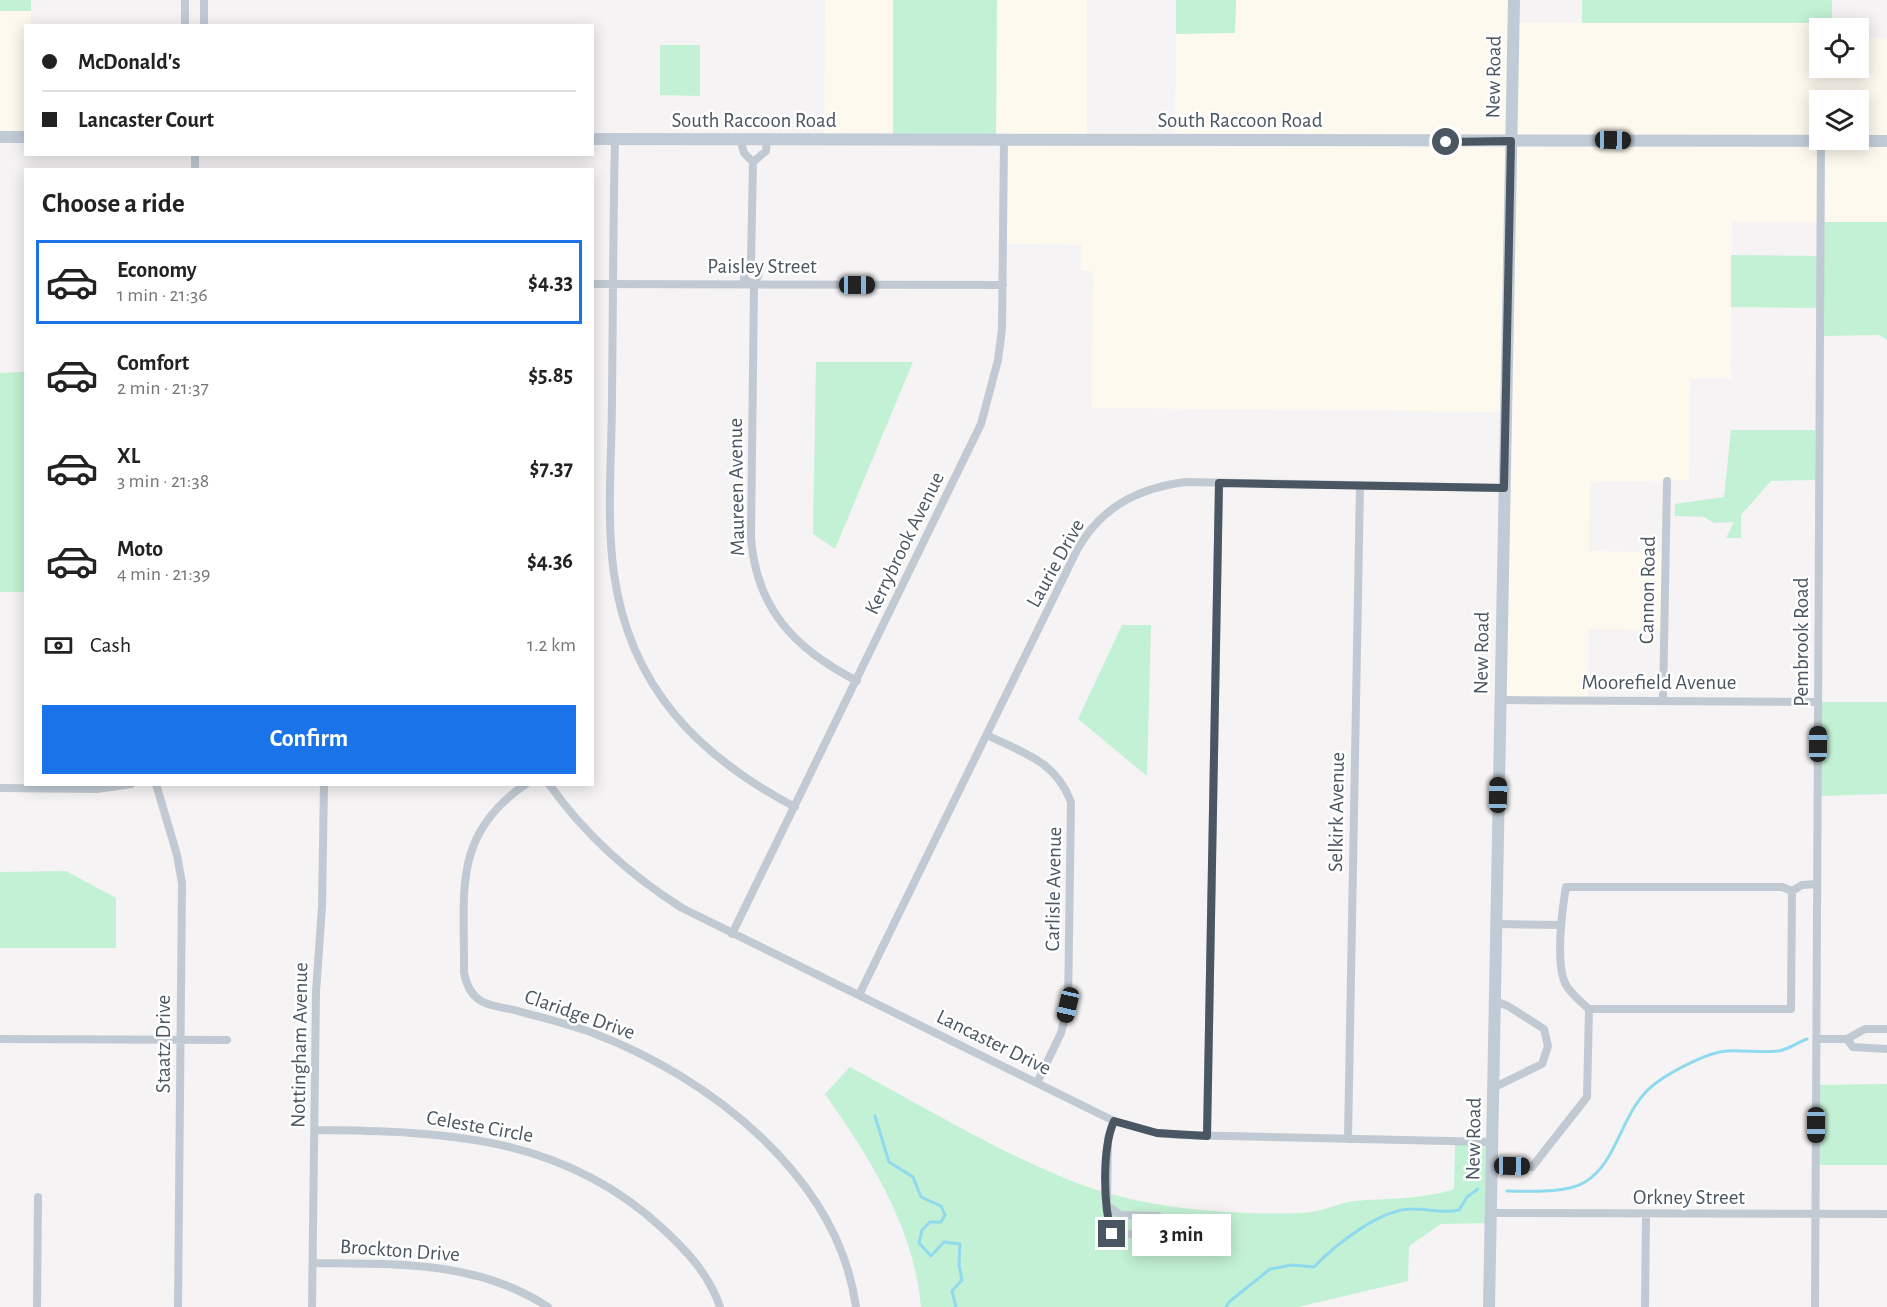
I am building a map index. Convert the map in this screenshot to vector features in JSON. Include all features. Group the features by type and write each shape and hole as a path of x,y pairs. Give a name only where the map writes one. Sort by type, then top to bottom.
{"street":[{"path":"185,0 185,24"},
{"path":"204,0 204,24"},
{"name":"New Road","path":"1489,1307 1514,0"},
{"path":"0,137 24,137"},
{"name":"South Raccoon Road","path":"594,139 1809,141"},
{"path":"615,139 611,545 617,593 628,630 653,683 690,733 738,775 795,807"},
{"path":"740,139 744,153 753,162 751,263 744,272 744,279 754,285 759,274 751,263"},
{"path":"753,162 766,151 767,139"},
{"name":"Kerrybrook Avenue","path":"732,934 981,424 998,360 1003,285 1005,139"},
{"name":"South Raccoon Road","path":"1869,141 1887,141"},
{"name":"Pembrook Road","path":"1815,1307 1821,150"},
{"name":"Paisley Street","path":"594,284 1003,285"},
{"name":"Maureen Avenue","path":"754,285 751,537 757,572 770,605 793,638 830,667 857,681"},
{"name":"Cannon Road","path":"1663,700 1667,481"},
{"name":"Laurie Drive","path":"859,995 1077,550 1094,526 1122,501 1153,488 1186,482 1504,488"},
{"path":"1207,1136 1219,483"},
{"name":"Selkirk Avenue","path":"1348,1139 1360,485"},
{"name":"Moorefield Avenue","path":"1500,700 1818,702"},
{"name":"Carlisle Avenue","path":"987,735 1048,766 1060,779 1071,802 1068,1005 1061,1033 1037,1083"},
{"path":"0,788 97,789 117,786"},
{"name":"Staatz Drive","path":"157,786 177,855 182,883 178,1307"},
{"name":"Nottingham Avenue","path":"312,1307 316,993 322,907 324,786"},
{"name":"Claridge Drive","path":"523,786 508,796 489,816 476,836 468,856 464,972 470,990 483,1002 573,1026 617,1042 658,1063 722,1105 784,1163 817,1204 842,1251 856,1307"},
{"name":"Lancaster Drive","path":"551,786 589,833 635,876 682,908 1114,1121 1157,1133 1207,1136 1492,1142"},
{"path":"1792,891 1802,885 1817,884"},
{"path":"1566,887 1782,887 1792,891 1791,1009 1589,1009 1575,998 1565,983 1560,926 1566,887"},
{"path":"1496,924 1560,926"},
{"path":"1493,1088 1542,1064 1548,1046 1544,1029 1508,1006 1495,1001"},
{"path":"1492,1166 1532,1167 1587,1097 1589,1009"},
{"path":"1817,1039 1847,1039 1865,1029 1887,1029"},
{"path":"0,1039 227,1040"},
{"path":"1847,1039 1853,1047 1887,1049"},
{"path":"1107,1205 1120,1215 1158,1216 1167,1226 1156,1234 1112,1234 1107,1205 1108,1138 1114,1121"},
{"name":"Celeste Circle","path":"315,1130 398,1131 458,1136 525,1150 566,1165 624,1198 662,1228 706,1277 720,1307"},
{"path":"37,1307 38,1197"},
{"name":"Orkney Street","path":"1491,1213 1887,1214"},
{"path":"1645,1307 1646,1215"},
{"name":"Brockton Drive","path":"313,1263 401,1264 468,1272 505,1284 548,1307"}],"shaded area":[{"path":"825,0 893,0 893,139 824,139"},
{"path":"997,0 1087,0 1087,139 1175,140 1176,34 1235,33 1236,0 1514,0 1514,23 1809,23 1809,78 1869,78 1869,37 1887,38 1887,222 1732,222 1731,378 1690,379 1689,480 1590,482 1589,551 1665,552 1664,630 1589,629 1588,700 1500,700 1505,412 1092,408 1093,271 1081,271 1082,245 1004,244 1004,140 996,139"},
{"path":"0,11 31,11 31,24 24,24 24,137 0,137"}],"green space":[{"path":"0,0 31,0 31,11 0,11"},
{"path":"893,0 997,0 996,139 893,139"},
{"path":"1176,0 1236,0 1235,33 1176,34"},
{"path":"1582,0 1832,0 1832,18 1809,18 1809,23 1582,23"},
{"path":"660,45 700,45 700,96 660,95"},
{"path":"1820,222 1887,222 1887,340 1880,335 1820,336 1819,308 1731,307 1731,255 1820,256"},
{"path":"816,362 913,362 835,549 813,534"},
{"path":"0,373 24,373 24,592 0,592"},
{"path":"1731,430 1815,430 1816,480 1771,481 1741,515 1741,538 1726,538 1734,522 1714,523 1704,517 1675,516 1675,504 1724,497"},
{"path":"1122,625 1151,625 1147,776 1078,719"},
{"path":"1818,702 1887,702 1887,794 1818,796"},
{"path":"66,871 116,898 116,948 0,948 0,872"},
{"path":"850,1067 985,1141 1069,1180 1125,1198 1183,1208 1243,1213 1302,1213 1355,1201 1442,1193 1454,1189 1455,1141 1492,1142 1491,1223 1441,1224 1409,1246 1408,1281 1298,1307 921,1307 917,1278 909,1249 887,1194 858,1143 825,1094"},
{"path":"1887,1084 1887,1165 1816,1165 1816,1085"}],"waterway":[{"path":"1507,1191 1558,1190 1585,1182 1606,1162 1627,1120 1644,1094 1656,1083 1680,1068 1719,1052 1778,1051 1807,1039"},
{"path":"875,1116 889,1162 913,1177 921,1197 941,1206 945,1215 941,1222 930,1222 922,1230 919,1243 931,1256 944,1242 960,1244 959,1265 962,1280 952,1291 956,1307"},
{"path":"1226,1307 1229,1302 1270,1269 1292,1265 1314,1267 1346,1239 1373,1221 1400,1210 1447,1212 1459,1210 1467,1197 1478,1189"}],"route":[{"path":"1112,1234 1107,1217 1108,1138 1114,1121 1157,1133 1207,1136 1219,483 1504,488 1511,141 1446,142"}]}
